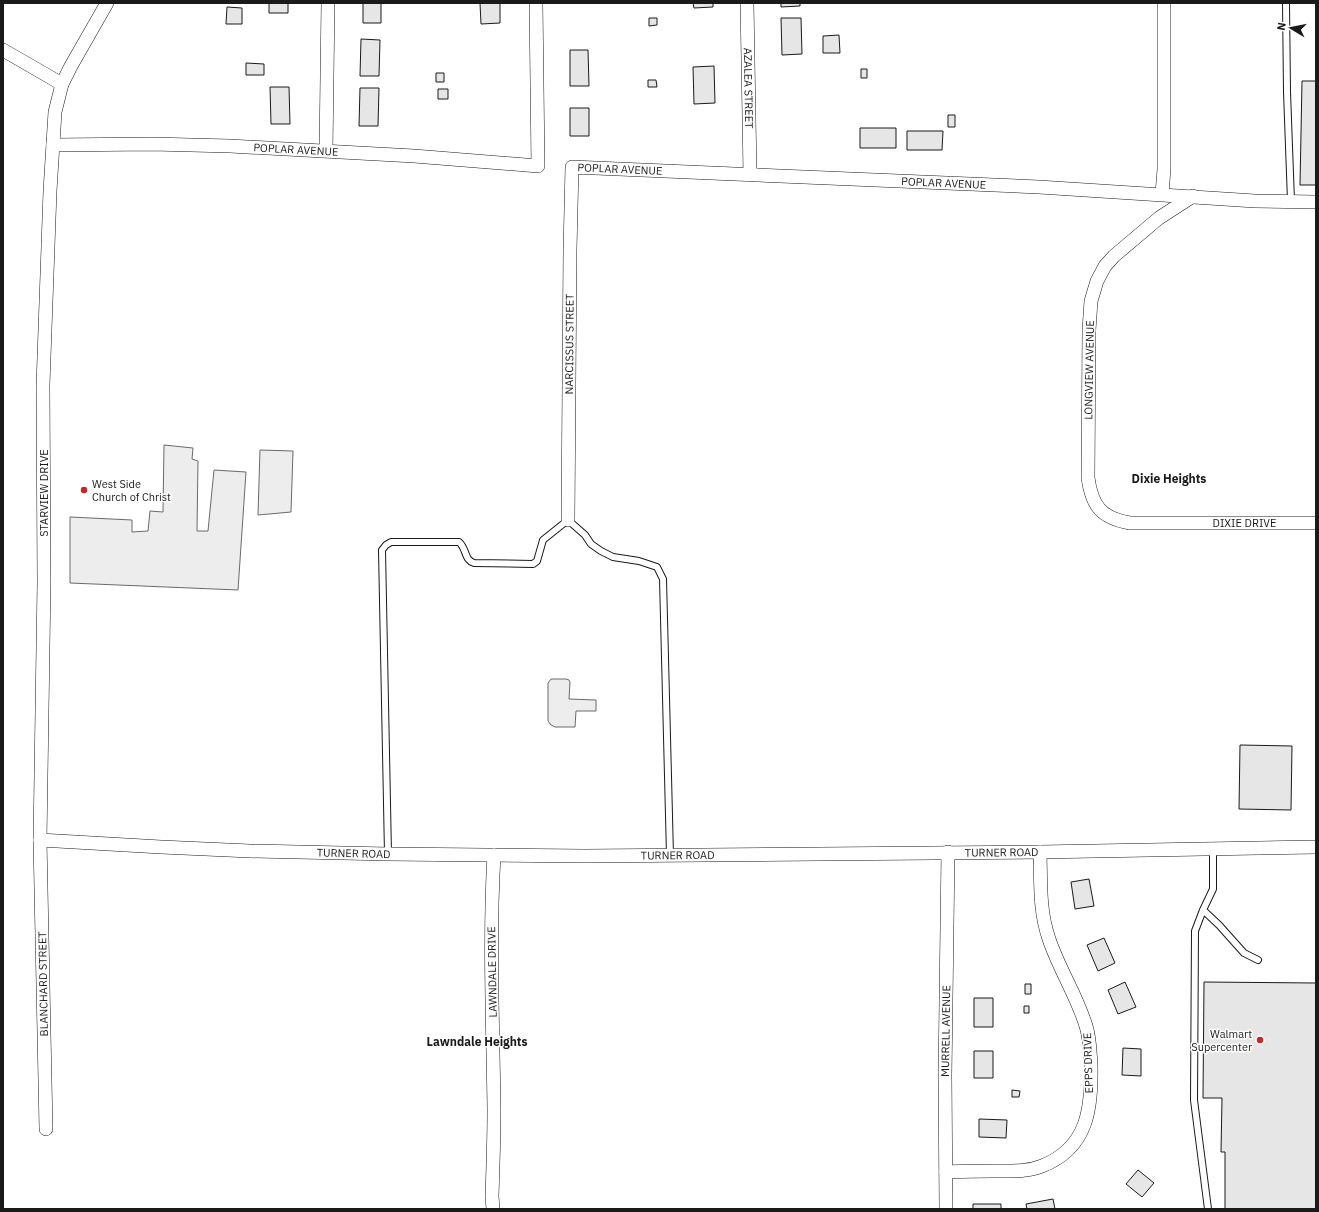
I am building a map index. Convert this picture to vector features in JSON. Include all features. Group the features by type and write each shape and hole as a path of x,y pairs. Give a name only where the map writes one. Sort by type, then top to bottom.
{"street":[{"name":"STARVIEW DRIVE","path":"40,840 44,583 43,385 50,191 55,112 62,84 70,66 107,3"},
{"path":"326,150 328,3"},
{"name":"POPLAR AVENUE","path":"53,145 152,144 326,150 538,166 536,3"},
{"name":"AZALEA STREET","path":"747,3 750,174"},
{"path":"1162,194 1164,169 1164,3"},
{"path":"3,50 62,84"},
{"name":"POPLAR AVENUE","path":"572,167 1039,187 1255,201 1316,202"},
{"name":"NARCISSUS STREET","path":"568,520 572,167"},
{"name":"LONGVIEW AVENUE","path":"1173,523 1130,523 1118,520 1100,510 1093,501 1088,478 1089,330 1092,297 1097,281 1106,266 1114,256 1159,218 1193,196"},
{"name":"DIXIE DRIVE","path":"1173,523 1316,523"},
{"name":"TURNER ROAD","path":"40,840 161,847 388,854 494,855 1040,852 1316,847"},
{"name":"BLANCHARD STREET","path":"40,840 46,1128"},
{"name":"MURRELL AVENUE","path":"946,1209 945,1076 948,852"},
{"name":"EPPS DRIVE","path":"946,1172 1023,1171 1042,1166 1067,1150 1085,1126 1089,1109 1091,1074 1090,1042 1082,1012 1049,940 1041,906 1040,852"},
{"name":"LAWNDALE DRIVE","path":"493,1209 494,1112 491,932 494,855"}],"lane":[{"path":"1286,3 1287,92 1291,201"},
{"path":"388,854 382,550 391,542 459,542 464,546 466,557 470,562 533,564 537,561 543,540 568,520 585,535 591,544 601,551 613,556 657,566 663,579 670,855"},
{"path":"1208,1209 1194,1100 1195,931 1202,910 1213,889 1212,849"},
{"path":"1202,910 1219,925 1244,953 1258,960"}],"shaded area":[{"path":"164,445 193,448 192,459 198,461 197,531 208,531 214,470 246,472 238,590 70,583 70,517 132,520 132,532 148,531 150,511 163,512"},
{"path":"260,450 293,451 291,512 258,515"},
{"path":"551,679 569,680 569,699 596,700 596,711 576,711 575,727 555,727 551,725 548,721 548,683"}],"building":[{"path":"269,3 288,3 288,13 269,13"},
{"path":"363,3 381,3 381,23 363,23"},
{"path":"480,3 500,3 500,23 481,24"},
{"path":"693,3 713,3 713,7 694,8"},
{"path":"781,3 800,3 800,6 781,7"},
{"path":"227,7 242,8 242,24 226,24"},
{"path":"649,18 657,18 657,25 649,26"},
{"path":"781,18 801,18 802,54 782,55"},
{"path":"839,35 840,53 823,53 823,36"},
{"path":"361,39 380,40 379,76 360,76"},
{"path":"570,50 588,50 589,86 570,86"},
{"path":"246,63 264,64 264,75 246,75"},
{"path":"714,66 715,103 694,104 693,67"},
{"path":"861,69 867,69 867,78 861,78"},
{"path":"436,73 444,73 444,82 436,82"},
{"path":"648,80 656,80 657,87 648,87"},
{"path":"1302,81 1316,81 1316,185 1300,185"},
{"path":"270,87 289,87 290,124 271,124"},
{"path":"360,88 379,88 378,126 359,126"},
{"path":"438,89 448,89 448,99 438,99"},
{"path":"570,108 589,108 589,136 570,136"},
{"path":"948,115 955,115 955,127 948,127"},
{"path":"860,128 896,128 896,148 860,148"},
{"path":"907,131 943,131 942,150 907,150"},
{"path":"1240,745 1292,746 1291,810 1239,809"},
{"path":"1089,879 1094,906 1075,909 1071,882"},
{"path":"1104,938 1115,963 1098,971 1087,945"},
{"path":"1125,982 1136,1007 1118,1014 1108,990"},
{"name":"Walmart Supercenter","path":"1204,982 1316,983 1316,1209 1225,1209 1225,1152 1221,1152 1222,1098 1203,1098"},
{"path":"1025,984 1031,984 1031,994 1025,994"},
{"path":"974,998 993,998 993,1027 974,1027"},
{"path":"1024,1006 1029,1006 1029,1013 1024,1013"},
{"path":"1123,1048 1141,1049 1141,1076 1122,1075"},
{"path":"974,1051 993,1051 993,1078 974,1078"},
{"path":"1012,1090 1020,1091 1019,1097 1012,1097"},
{"path":"979,1119 1007,1120 1006,1138 979,1137"},
{"path":"1138,1170 1154,1183 1142,1197 1126,1184"},
{"path":"1053,1199 1055,1209 1027,1209 1026,1204"},
{"path":"973,1204 1001,1204 1001,1209 973,1209"}],"place":[{"name":"West Side Church of Christ","path":"84,490"},
{"name":"Walmart Supercenter","path":"1260,1040"}],"district":[{"name":"Dixie Heights","path":"1169,478"},
{"name":"Lawndale Heights","path":"477,1041"}]}
